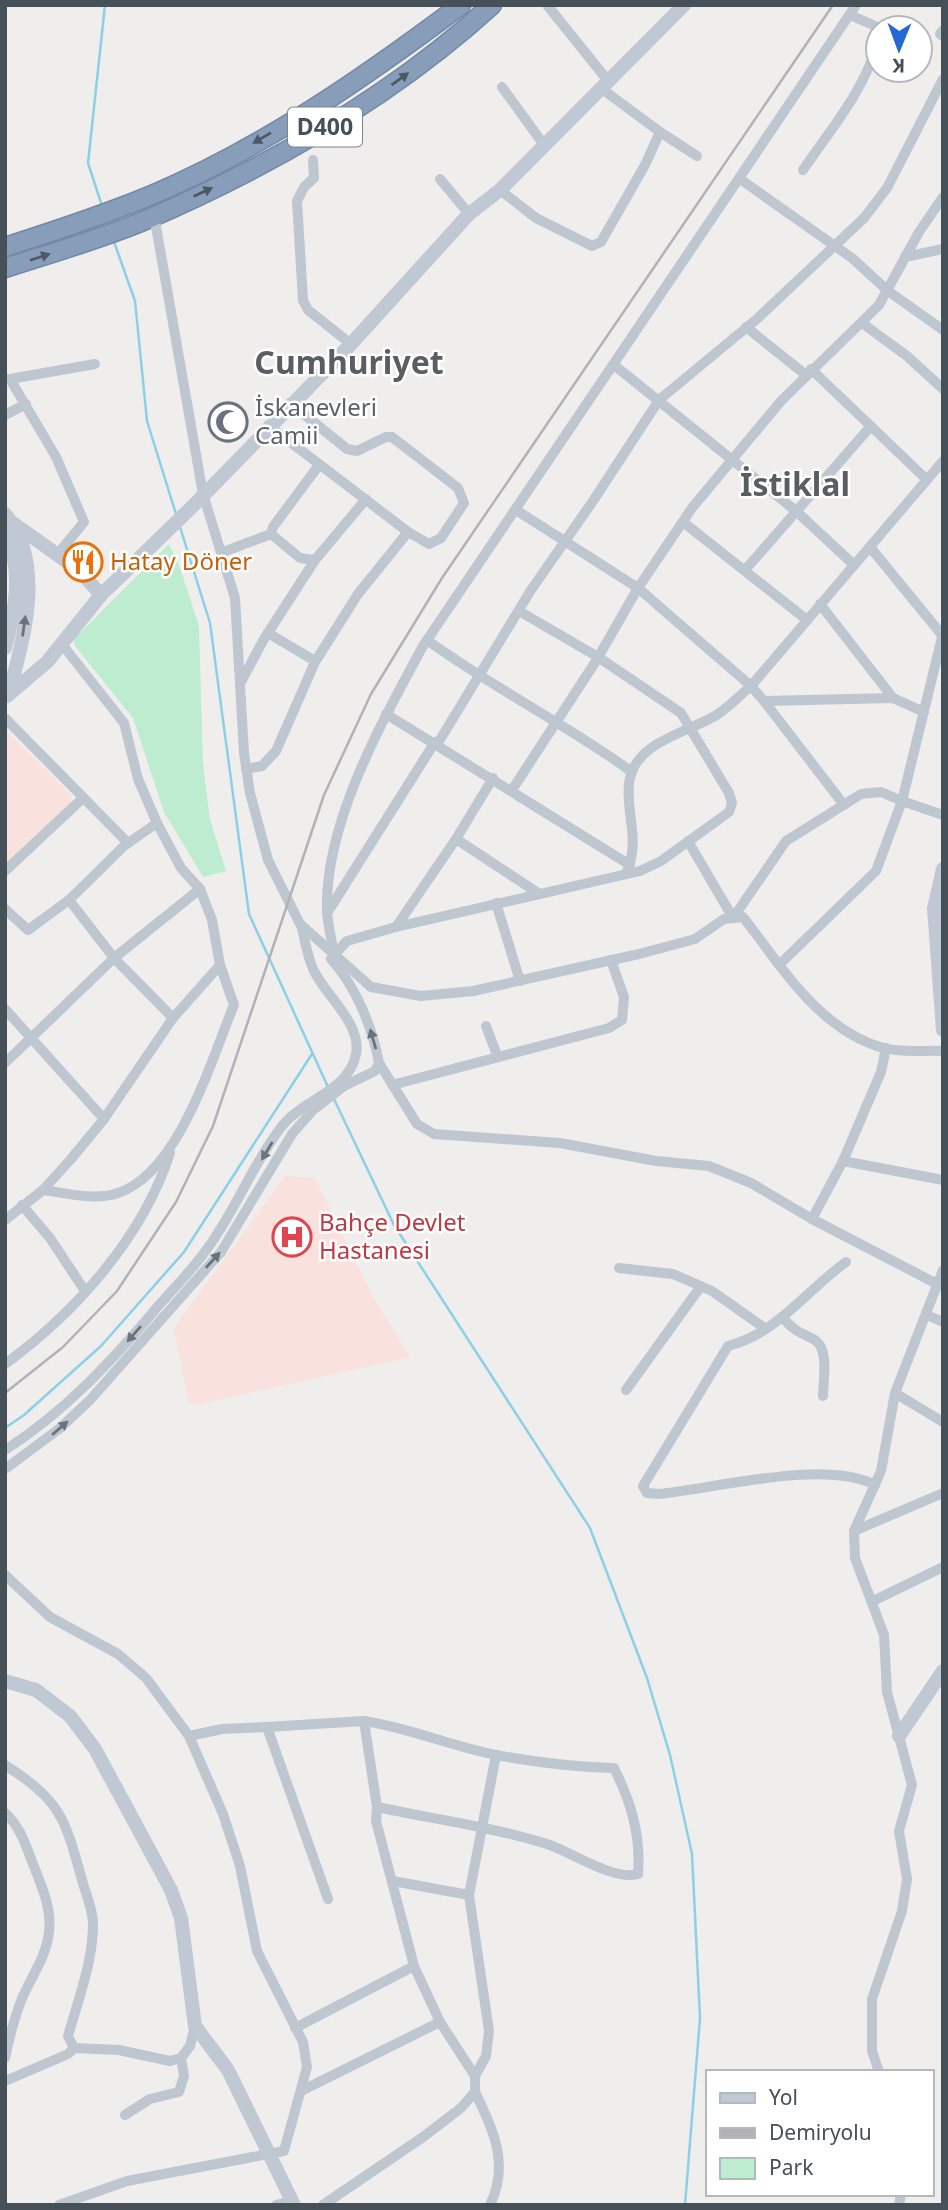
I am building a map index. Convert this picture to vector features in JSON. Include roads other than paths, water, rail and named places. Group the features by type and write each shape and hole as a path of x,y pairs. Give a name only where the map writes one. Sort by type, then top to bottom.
{"highway":[{"name":"D400","path":"5,247 132,203 258,141 385,62 461,5"},
{"name":"D400","path":"5,268 148,218 269,162 399,81 492,5"}],"street":[{"path":"547,5 605,85 660,132 697,156"},
{"path":"8,686 47,662 101,595 351,344 469,214 500,190 684,5"},
{"path":"334,955 327,912 333,855 350,797 386,715 427,640 856,5"},
{"path":"850,15 864,21"},
{"path":"943,30 940,34 943,36"},
{"path":"327,912 563,541 593,501 659,400 746,327 864,218 887,188 943,79"},
{"path":"803,170 864,80"},
{"path":"502,87 544,145"},
{"path":"500,190 536,218 592,246 601,242 645,165 660,132"},
{"path":"313,160 314,177 304,187 297,201 303,300 308,310 351,344"},
{"path":"440,179 469,214"},
{"path":"740,179 832,247 852,258 888,290 943,330"},
{"path":"512,790 598,657 638,588 683,522 731,461 808,372 862,323 888,290 905,257 943,197"},
{"path":"148,218 199,499 223,552 235,598 246,769 268,860 300,924 314,970 354,1032 356,1055 341,1085"},
{"path":"905,257 943,249"},
{"path":"862,323 907,356 943,389"},
{"path":"746,327 808,372 871,426 925,478"},
{"path":"57,555 84,522 56,457 26,404 8,379 94,364"},
{"path":"614,365 796,511 854,565"},
{"path":"268,425 424,542 436,541 460,512 464,503 462,492 392,437 386,437 358,452 346,449 290,403"},
{"path":"5,415 26,404"},
{"path":"745,570 871,426"},
{"path":"628,869 635,841 628,788 632,772 648,751 718,714 751,685 870,547 925,478 943,461"},
{"path":"271,534 273,527 318,465"},
{"path":"240,684 268,633 315,560 366,499"},
{"path":"516,510 638,588 751,685 844,805"},
{"path":"683,522 807,620"},
{"path":"8,524 79,570 101,595"},
{"path":"5,648 11,625 16,574 8,524"},
{"path":"8,524 25,551 29,594 8,686"},
{"path":"246,769 262,766 276,751 315,661 358,594 408,532"},
{"path":"223,552 271,534"},
{"path":"271,534 300,558 315,560"},
{"path":"780,964 876,871 902,801 942,634 870,547"},
{"path":"820,604 893,698"},
{"path":"334,955 346,940 661,861 729,812 732,803 691,726 681,713 598,657 519,611"},
{"path":"268,633 315,661"},
{"path":"427,640 478,677 632,772"},
{"path":"8,686 61,643"},
{"path":"43,1189 81,1196 116,1194 141,1183 176,1136 188,1114 234,1005 220,965 212,920 200,889 181,868 157,823 138,779 124,723 61,643"},
{"path":"764,701 893,698 924,712"},
{"path":"386,715 512,790 628,869"},
{"path":"5,718 128,843"},
{"path":"396,927 456,839 493,778"},
{"path":"733,918 786,841 861,794 881,792 943,816"},
{"path":"5,871 83,798"},
{"path":"5,909 28,930 69,900 128,843 157,823"},
{"path":"456,839 538,892"},
{"path":"688,841 733,918"},
{"path":"943,869 934,908 943,1030"},
{"path":"5,1063 114,958 200,889"},
{"path":"69,900 114,958 173,1018"},
{"path":"496,902 520,981"},
{"path":"300,924 371,987 421,996 473,991 611,960 695,939 724,919 743,917 815,1008 849,1035 887,1048 943,1051"},
{"path":"300,924 341,971 367,1020 379,1063 417,1124 434,1134 559,1143 656,1161 709,1166 751,1183 812,1219 939,1286"},
{"path":"392,1085 609,1028 622,1020 624,997 611,960"},
{"path":"5,1220 43,1189 104,1119 173,1018 220,965"},
{"path":"5,1009 104,1119"},
{"path":"486,1026 498,1055"},
{"path":"812,1219 843,1161 881,1072 887,1048"},
{"path":"5,1450 37,1430 123,1348 218,1234 282,1126 341,1085 375,1071 379,1063"},
{"path":"5,1469 59,1429 90,1400 221,1252 292,1134 313,1105"},
{"path":"5,1364 29,1347 85,1292 130,1237 152,1200 176,1136"},
{"path":"843,1161 943,1180"},
{"path":"22,1205 50,1238 85,1292"},
{"path":"846,1262 816,1284 766,1329 747,1341 728,1346 645,1481 644,1490 647,1493 659,1494 825,1474 858,1477 875,1485"},
{"path":"619,1268 673,1274 733,1304 766,1329"},
{"path":"878,2070 872,2051 872,1999 902,1911 907,1879 899,1831 912,1784 887,1692 884,1635 855,1558 853,1531 875,1485 884,1458 895,1393 943,1270"},
{"path":"626,1390 701,1286"},
{"path":"927,1315 943,1322"},
{"path":"782,1317 798,1335 815,1339 823,1350 823,1396"},
{"path":"895,1393 943,1422"},
{"path":"853,1531 942,1491"},
{"path":"873,1601 943,1567"},
{"path":"5,1575 50,1617 118,1654 146,1678 189,1736 223,1814 240,1866 257,1951 303,2042 307,2067 303,2090 284,2151 127,2181 59,2205"},
{"path":"899,1735 943,1671"},
{"path":"5,1681 36,1690 70,1716 95,1749 172,1890 181,1918 195,2026 190,2046 181,2058 163,2061 119,2050 74,2048 68,2054 5,2081"},
{"path":"189,1736 222,1730 365,1721 403,1727 496,1755 557,1765 614,1768 629,1800 635,1824 638,1874 630,1876 617,1873 547,1844 377,1807"},
{"path":"365,1721 377,1807 376,1821 414,1966 440,2021 475,2076"},
{"path":"267,1727 328,1899"},
{"path":"490,2205 500,2173 499,2153 496,2134 475,2092 475,2076 486,2056 489,2031 469,1895 496,1755"},
{"path":"5,1765 35,1784 60,1812 70,1835 94,1924 85,1979 68,2036 74,2048"},
{"path":"5,1813 15,1821 43,1889 49,1933 41,1960 21,2000 5,2058"},
{"path":"393,1881 469,1895"},
{"path":"295,2028 414,1966"},
{"path":"303,2090 440,2021"},
{"path":"195,2026 228,2070 272,2155 293,2203 276,2205"},
{"path":"125,2115 150,2099 179,2091 184,2076 181,2058"},
{"path":"323,2205 423,2137 475,2092"}],"waterway":[{"path":"102,206 88,163 105,5"},
{"path":"113,239 135,301 147,421 176,514"},
{"path":"180,527 210,623 249,914 328,1087"},
{"path":"5,1428 24,1415 101,1346 184,1252 312,1054"},
{"path":"333,1097 394,1225 590,1528 647,1678 670,1755 692,1854 700,2018 685,2205"}],"railway":[{"path":"5,1393 63,1347 117,1291 176,1202 213,1126 324,795 371,694 442,578 833,5"}],"place":[{"name":"İskanevleri Camii","path":"228,422"},
{"name":"Hatay Döner","path":"83,562"},
{"name":"Bahçe Devlet Hastanesi","path":"292,1237"}],"district":[{"name":"Cumhuriyet","path":"349,363"},
{"name":"İstiklal","path":"795,485"}]}
